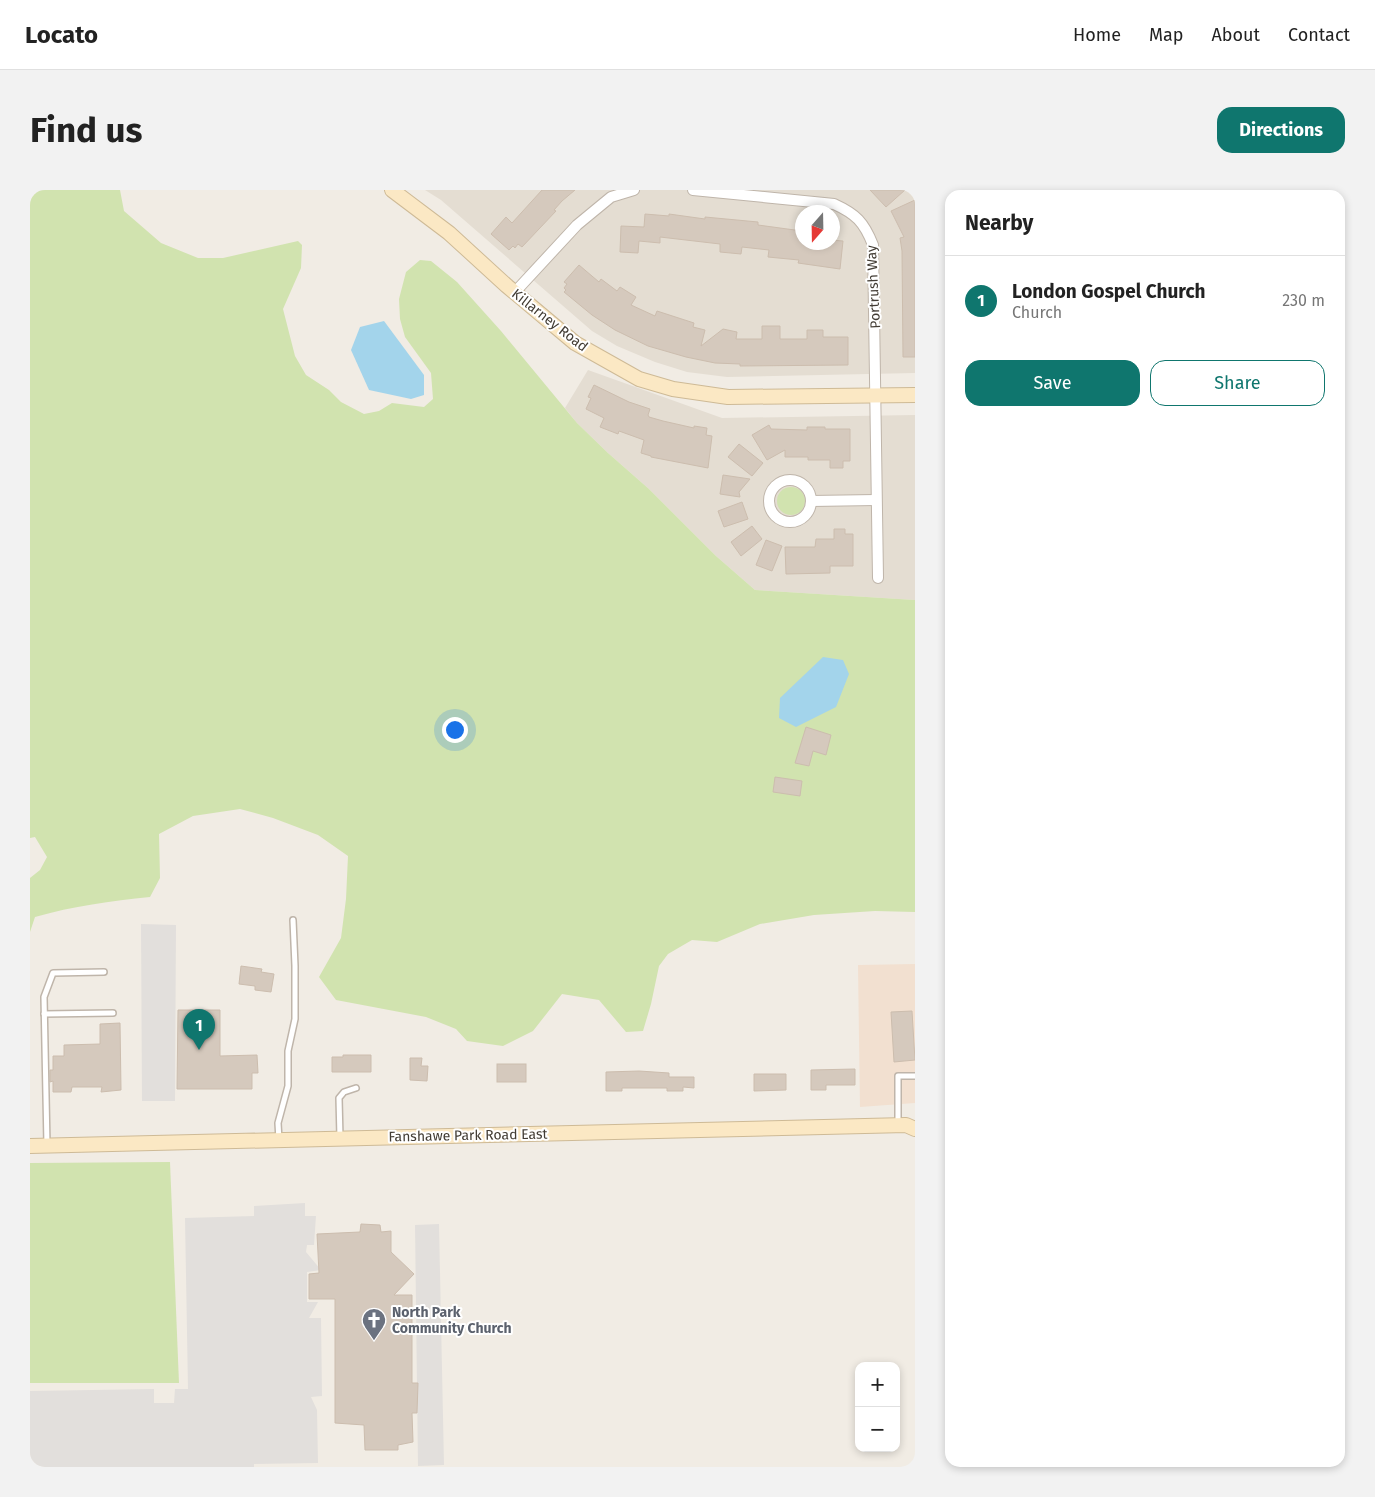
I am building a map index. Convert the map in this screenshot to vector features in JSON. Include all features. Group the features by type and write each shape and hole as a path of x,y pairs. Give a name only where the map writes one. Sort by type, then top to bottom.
{"main road":[{"name":"Killarney Road","path":"392,190 450,233 575,343 639,379 673,389 728,397 915,395"},
{"name":"Fanshawe Park Road East","path":"30,1146 909,1125"}],"street":[{"path":"515,292 576,225 611,198 634,190"},
{"name":"Portrush Way","path":"693,190 834,204 847,210 859,219 867,229 874,245 878,578"},
{"path":"788,480 802,483 807,488 811,501 807,514 802,519 789,522 776,517 772,512 769,498 776,486 788,480"},
{"path":"811,501 876,500"}],"lane":[{"path":"279,1140 278,1123 288,1086 288,1051 295,1019 293,920"},
{"path":"47,1146 44,997 54,973 104,972"},
{"path":"44,1014 113,1013"},
{"path":"909,1125 898,1076 915,1076"},
{"path":"340,1138 339,1098 344,1092 356,1088"}],"shaded area":[{"path":"425,190 915,190 915,373 727,377 687,372 655,362 617,346 592,331 441,200"},
{"path":"588,370 722,418 915,415 915,600 755,590 716,556 649,489 608,453 577,423 565,408"},
{"path":"141,924 176,925 175,1101 142,1101"},
{"path":"915,964 915,1103 860,1107 858,965"},
{"path":"305,1203 305,1216 316,1216 314,1245 307,1245 306,1252 321,1270 307,1272 307,1302 318,1302 309,1318 321,1318 322,1396 311,1397 317,1410 318,1463 254,1464 254,1467 30,1467 30,1391 154,1389 154,1403 174,1403 175,1389 188,1389 185,1218 254,1216 254,1206"},
{"path":"439,1224 444,1465 418,1466 415,1225"}],"green space":[{"path":"30,190 120,190 124,211 161,243 198,258 223,258 298,241 302,245 301,268 283,309 295,356 306,375 329,390 341,402 364,414 379,411 392,403 424,407 433,399 431,373 405,337 400,319 399,299 406,272 420,260 431,261 457,282 501,331 577,423 649,489 716,556 755,590 915,600 915,912 875,911 814,915 760,924 717,942 692,940 668,954 659,966 643,1031 626,1032 599,1000 562,994 533,1031 503,1046 467,1041 456,1029 426,1017 336,1000 319,977 341,938 346,899 348,856 318,835 273,818 240,809 193,816 159,834 160,878 150,897 92,904 35,917 30,932 30,878 40,870 47,857 35,837 30,838"},
{"path":"791,487 801,491 805,501 801,511 791,515 781,511 777,501 781,491"},
{"path":"170,1162 179,1383 30,1383 30,1163"}],"water":[{"path":"384,321 424,375 424,395 411,399 369,390 351,350 360,327"},
{"path":"823,657 843,660 849,674 836,707 796,727 779,718 780,698"}],"building":[{"path":"542,190 575,190 562,201 554,210 556,211 522,247 518,244 515,248 513,246 509,250 491,234 506,217 512,223"},
{"path":"870,190 905,190 886,207"},
{"path":"915,200 915,357 903,357 902,251 900,238 904,237 891,211"},
{"path":"645,214 669,216 669,214 705,219 705,217 758,222 758,225 795,230 795,250 840,250 840,241 843,241 840,269 798,263 799,260 768,257 769,250 742,247 741,254 720,252 720,244 660,237 660,243 639,241 638,253 620,252 621,226 644,227"},
{"path":"579,265 599,282 601,279 617,291 620,287 636,297 631,305 655,316 657,311 694,323 693,327 705,330 701,346 723,329 737,332 736,339 762,339 762,326 780,326 780,339 807,339 807,330 823,330 823,337 848,337 848,365 740,366 740,364 715,363 686,357 648,346 615,330 592,315 564,292 567,284 564,282"},
{"path":"594,385 629,402 650,409 649,417 694,428 694,426 707,428 706,435 712,436 708,468 651,457 641,453 644,440 619,431 618,434 600,427 604,418 586,409 591,398 588,397"},
{"path":"769,425 771,429 807,430 807,427 825,427 825,429 850,429 850,461 843,461 843,468 830,468 830,460 808,460 808,457 785,457 785,450 767,460 752,435"},
{"path":"739,444 763,463 752,476 728,457"},
{"path":"723,475 750,479 739,492 740,497 720,494"},
{"path":"742,502 748,519 724,527 718,511"},
{"path":"752,526 762,539 741,556 731,542"},
{"path":"834,529 845,529 845,534 853,534 853,566 830,566 830,573 786,574 785,547 815,547 816,539 834,539"},
{"path":"766,540 782,546 772,571 756,565"},
{"path":"806,727 831,735 826,755 813,751 809,766 795,763"},
{"path":"775,777 802,781 800,796 773,792"},
{"path":"241,966 262,969 261,972 274,974 271,992 255,990 255,986 239,984"},
{"path":"178,1010 220,1010 220,1056 257,1055 258,1073 252,1073 252,1089 177,1089"},
{"path":"912,1011 915,1060 894,1062 891,1012"},
{"path":"120,1023 121,1090 101,1092 102,1087 72,1087 71,1092 53,1092 53,1081 50,1082 50,1070 53,1070 53,1056 64,1056 64,1045 100,1044 100,1024"},
{"path":"343,1055 371,1055 371,1072 332,1072 332,1057 343,1057"},
{"path":"410,1058 422,1058 421,1066 428,1066 427,1081 410,1080"},
{"path":"497,1064 526,1064 526,1082 497,1082"},
{"path":"855,1069 855,1085 826,1085 826,1090 811,1090 811,1070"},
{"path":"639,1071 669,1073 669,1077 694,1077 694,1088 683,1087 683,1091 667,1091 667,1088 622,1088 622,1091 606,1091 606,1072"},
{"path":"754,1074 786,1074 786,1090 754,1091"},
{"name":"North Park Community Church","path":"361,1224 380,1225 381,1232 391,1231 391,1252 414,1274 394,1295 412,1295 412,1383 418,1383 417,1413 412,1413 413,1442 398,1445 398,1450 365,1450 364,1425 335,1423 335,1299 309,1299 309,1274 319,1273 317,1234 360,1232"}],"place":[{"name":"London Gospel Church","path":"199,1050"},
{"name":"North Park Community Church","path":"374,1341"}]}
